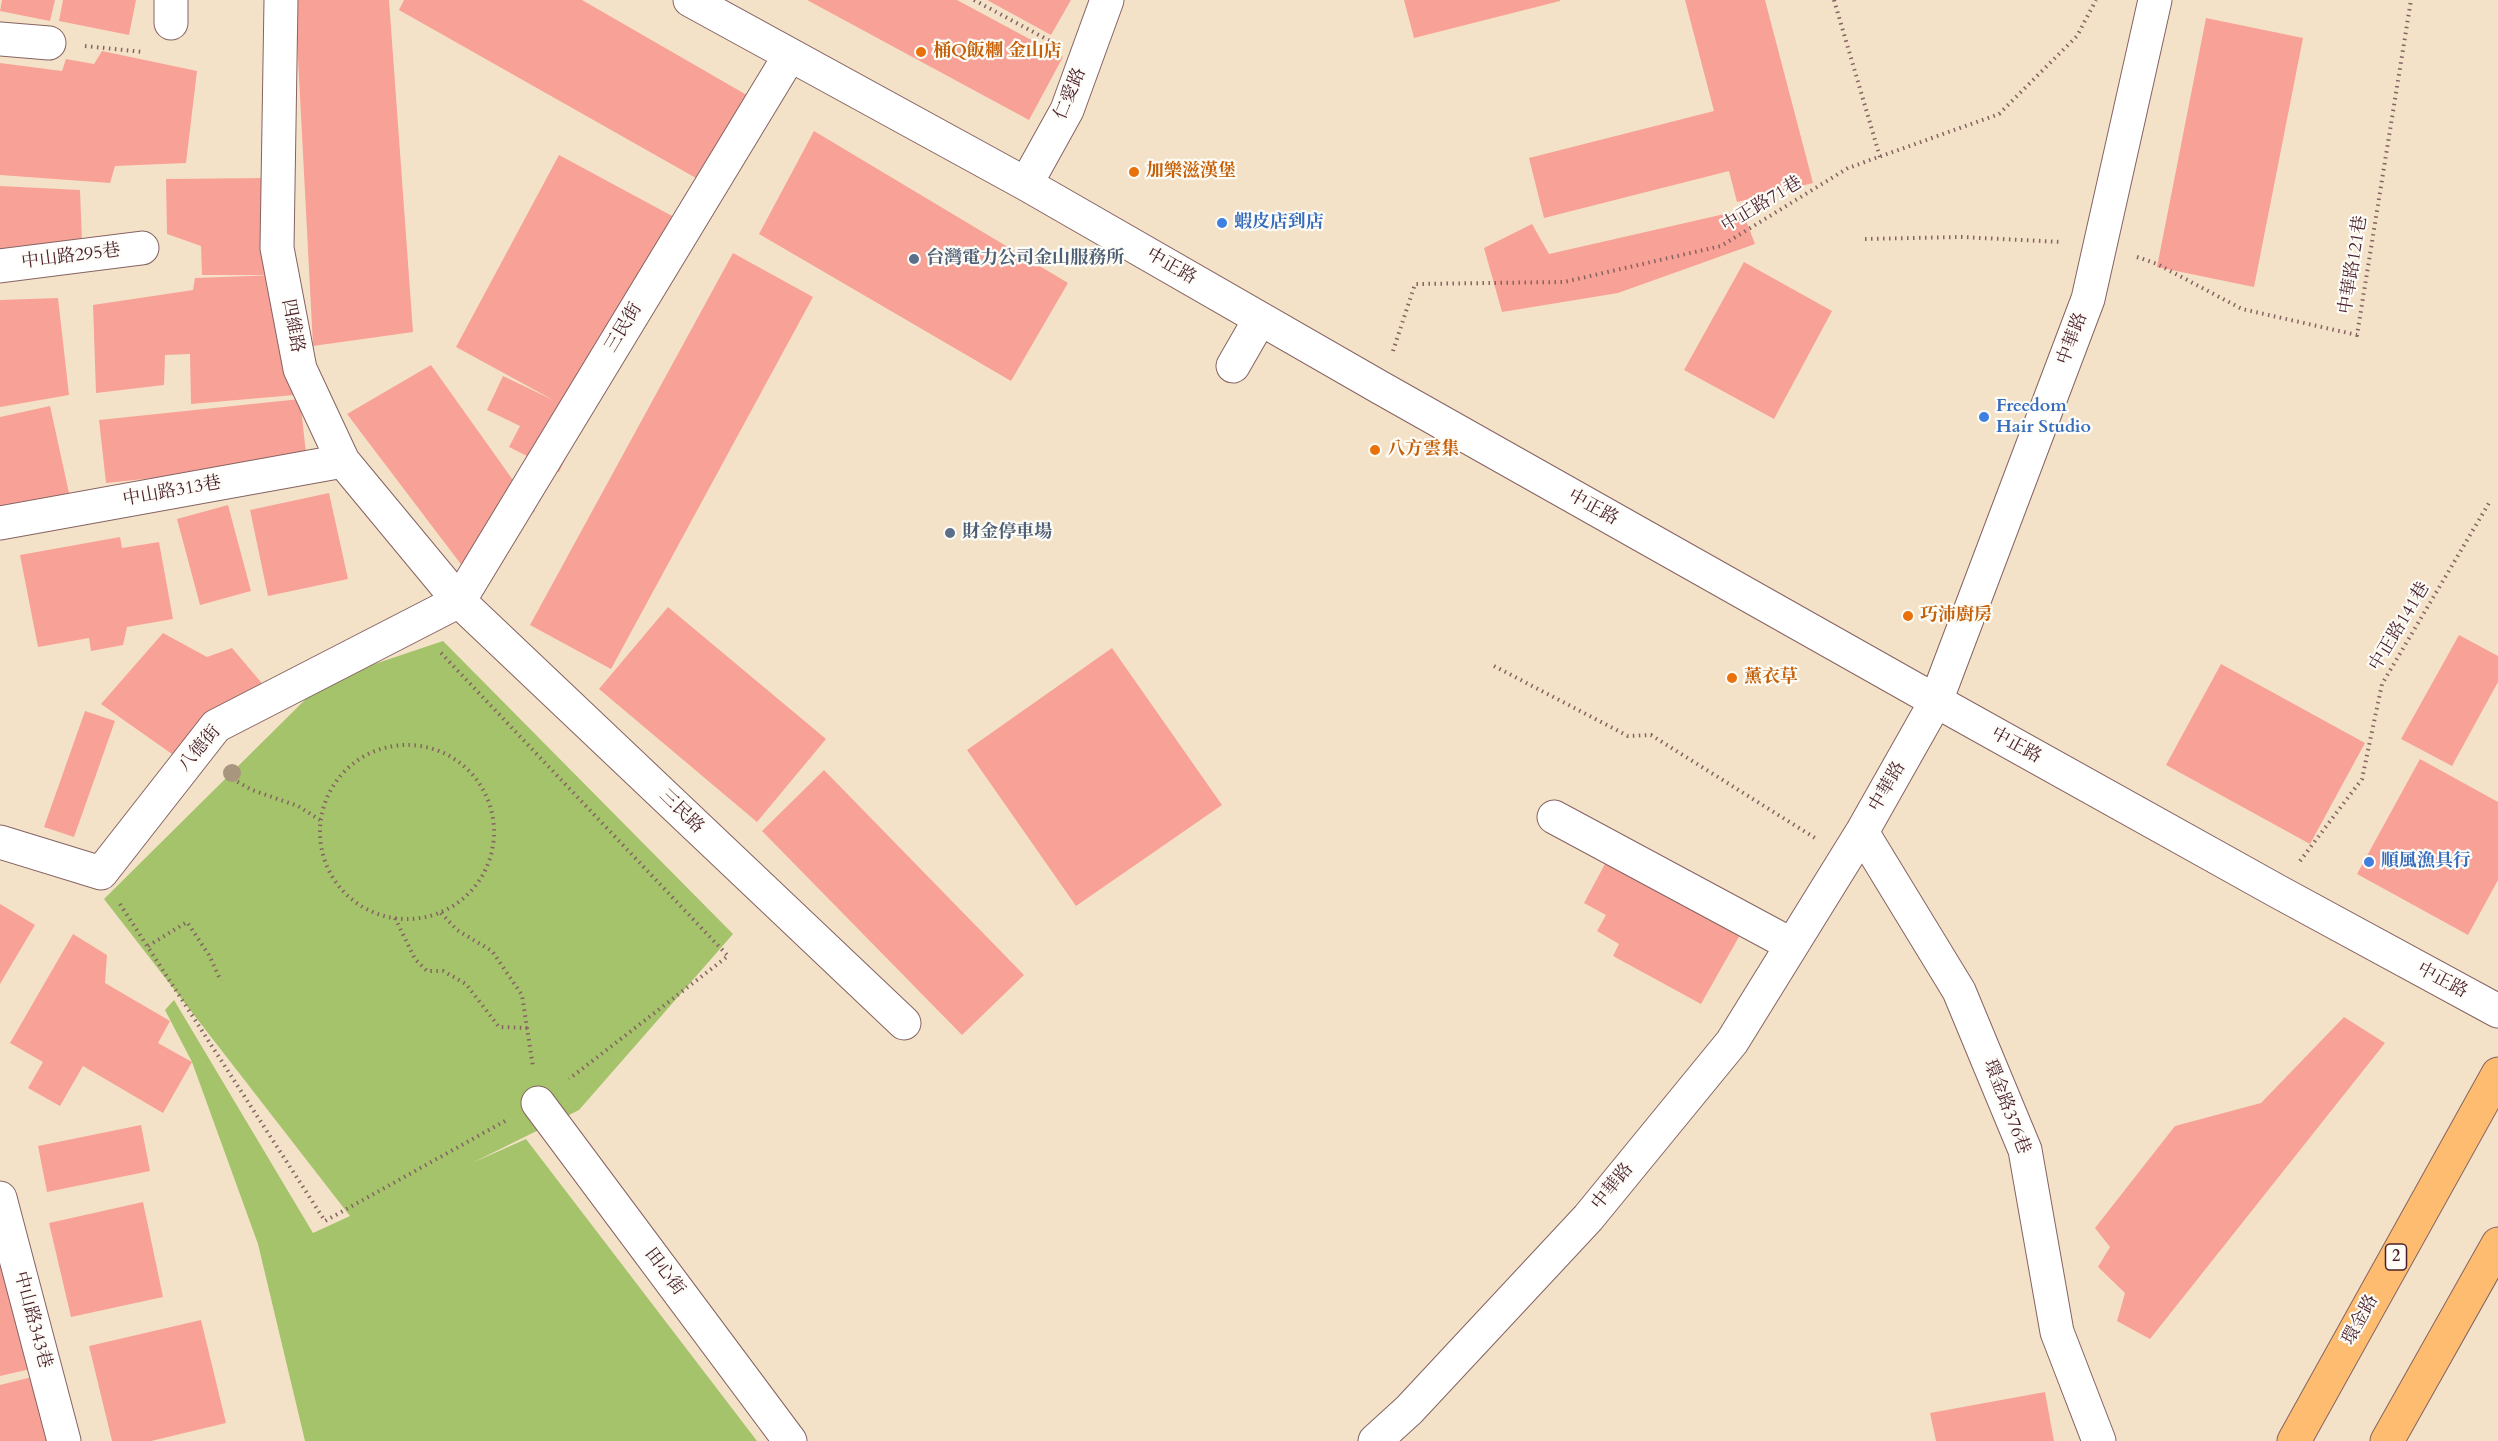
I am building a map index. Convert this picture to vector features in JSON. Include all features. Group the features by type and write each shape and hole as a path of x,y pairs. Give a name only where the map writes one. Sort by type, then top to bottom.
{"main road":[{"name":"環金路","path":"2294,1441 2498,1074"},
{"path":"2386,1441 2498,1244"}],"street":[{"name":"四維路","path":"281,0 277,248 300,369 343,461 459,601"},
{"name":"中正路","path":"690,0 1026,184 1381,388 1936,701 2498,1011"},
{"name":"仁愛路","path":"1026,184 1066,110 1107,0"},
{"name":"中華路","path":"1375,1441 1409,1410 1588,1218 1732,1042 1854,845 1936,701 2088,299 2155,0"},
{"path":"0,39 49,43"},
{"name":"三民街","path":"459,601 790,55"},
{"name":"中山路295巷","path":"0,266 142,248"},
{"path":"1233,366 1260,319"},
{"name":"中山路313巷","path":"0,523 343,461"},
{"name":"八德街","path":"101,873 216,726 459,601"},
{"name":"三民路","path":"459,601 904,1023"},
{"path":"1554,817 1792,945"},
{"path":"0,842 101,873"},
{"name":"環金路376巷","path":"1854,845 1959,991 2025,1150 2057,1332 2099,1441"},
{"name":"田心街","path":"538,1103 790,1441"},
{"name":"中山路343巷","path":"0,1198 64,1441"}],"path":[{"path":"974,0 1085,60"},
{"path":"1834,0 1880,157"},
{"name":"中正路71巷","path":"1381,388 1415,284 1564,282 1721,246 1848,168 1999,114 2077,36 2096,0"},
{"name":"中華路121巷","path":"2101,244 2157,264 2242,309 2357,335 2411,0"},
{"path":"49,43 146,52 171,12"},
{"path":"1865,239 1961,237 2101,244"},
{"name":"中正路141巷","path":"2277,891 2362,779 2382,684 2489,503"},
{"path":"101,873 325,1221 538,1103 728,956 441,653 429,656"},
{"path":"1494,666 1628,736 1651,735 1854,845"},
{"path":"402,744 431,748 458,761 478,780 491,806 495,832 491,861 477,885 458,904 440,912 433,916 405,920 378,914 353,901 333,879 321,851 320,820 329,792 346,768 372,751 402,744"},
{"path":"195,754 216,770 252,790 298,806 320,820"},
{"path":"440,912 457,930 492,951 522,995 538,1103"},
{"path":"394,918 415,959 427,971 443,971 466,984 499,1027 528,1028"},
{"path":"148,946 187,922 209,955 221,981"}],"green space":[{"path":"443,641 733,934 579,1110 472,1163 526,1139 757,1441 305,1441 258,1244 192,1062 165,1010 174,1000 313,1233 350,1216 104,899 324,681"}],"building":[{"path":"2,0 55,0 50,21 0,11"},
{"path":"63,0 136,0 129,35 59,21"},
{"path":"295,0 389,0 413,332 313,346"},
{"path":"404,0 582,0 752,98 703,182 399,10"},
{"path":"807,0 957,0 1063,57 1029,120"},
{"path":"987,0 1071,0 1051,35"},
{"path":"1404,0 1560,0 1560,1 1414,38"},
{"path":"1685,0 1765,0 1813,183 1737,202 1729,171 1544,218 1529,158 1714,111"},
{"path":"2206,18 2303,38 2254,287 2157,267"},
{"path":"102,51 197,71 186,163 115,166 110,183 0,175 0,63 62,71 66,59 94,64"},
{"name":"台灣電力公司金山服務所","path":"814,131 1068,283 1011,381 759,234"},
{"path":"559,155 674,217 586,417 559,472 509,447 520,426 487,410 503,376 555,401 456,347"},
{"path":"264,178 266,275 202,275 201,246 167,234 166,179"},
{"path":"0,186 80,190 83,267 0,276"},
{"path":"1742,210 1755,244 1618,293 1502,312 1484,248 1532,224 1549,254"},
{"path":"733,253 813,297 611,669 530,625"},
{"path":"1744,262 1832,311 1774,419 1684,370"},
{"path":"276,275 295,395 191,404 190,354 165,355 164,385 96,393 93,305 193,290 195,278"},
{"path":"58,298 69,395 0,407 0,300"},
{"path":"431,365 535,511 466,571 347,414"},
{"path":"300,399 307,462 106,483 99,420"},
{"path":"50,406 69,493 0,508 0,417"},
{"path":"329,493 348,579 268,596 250,510"},
{"path":"228,505 251,591 200,605 177,519"},
{"path":"120,537 122,548 159,542 173,619 127,627 123,645 91,651 89,638 38,647 20,555"},
{"path":"668,607 826,739 757,822 599,689"},
{"path":"163,633 207,657 232,648 266,688 196,771 101,704"},
{"path":"2459,635 2498,656 2498,682 2452,766 2401,739"},
{"path":"1112,648 1222,805 1076,906 967,750"},
{"path":"2221,664 2365,743 2310,844 2166,765"},
{"path":"85,711 115,721 74,837 44,827"},
{"path":"2420,759 2498,802 2498,880 2468,935 2357,874"},
{"path":"824,770 1024,975 962,1035 762,831"},
{"path":"1606,862 1740,935 1701,1004 1613,956 1619,944 1597,931 1606,915 1584,903"},
{"path":"0,904 35,925 0,984"},
{"path":"73,934 107,955 105,983 170,1021 158,1043 192,1062 163,1113 83,1066 60,1106 28,1088 43,1062 10,1043"},
{"path":"2344,1017 2385,1043 2150,1339 2117,1321 2125,1293 2098,1267 2110,1247 2095,1228 2175,1126 2261,1103"},
{"path":"141,1125 150,1171 47,1192 38,1146"},
{"path":"143,1202 163,1297 71,1317 49,1223"},
{"path":"0,1235 35,1368 0,1376"},
{"path":"201,1320 226,1423 151,1441 112,1441 89,1346"},
{"path":"40,1375 54,1441 0,1441 0,1385"},
{"path":"2045,1392 2054,1441 1936,1441 1930,1413"}],"place":[{"name":"桶Q飯糰 金山店","path":"921,52"},
{"name":"加樂滋漢堡","path":"1134,172"},
{"name":"蝦皮店到店","path":"1222,223"},
{"name":"台灣電力公司金山服務所","path":"914,259"},
{"name":"Freedom Hair Studio","path":"1984,417"},
{"name":"八方雲集","path":"1375,450"},
{"name":"財金停車場","path":"950,533"},
{"name":"巧沛廚房","path":"1908,616"},
{"name":"薰衣草","path":"1732,678"},
{"name":"順風漁具行","path":"2369,862"}]}
